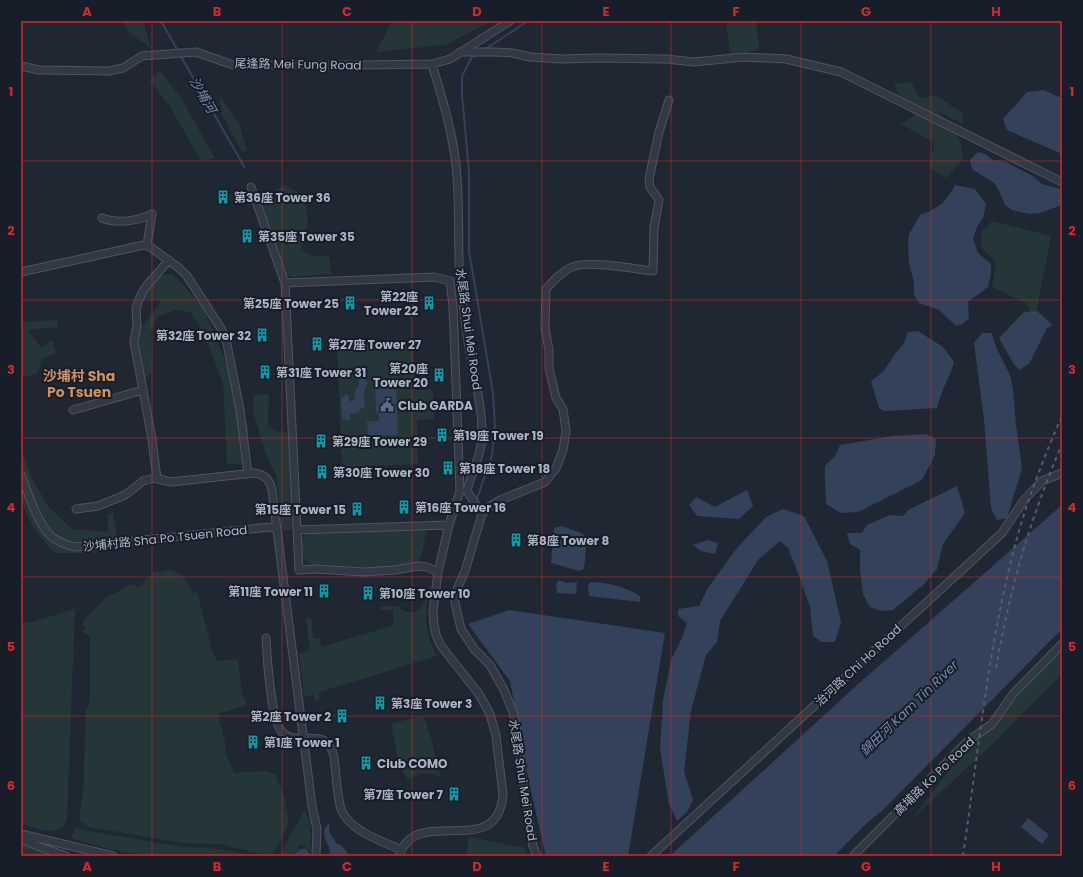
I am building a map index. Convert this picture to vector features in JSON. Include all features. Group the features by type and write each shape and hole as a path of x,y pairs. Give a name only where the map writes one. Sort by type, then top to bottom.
{"street":[{"name":"尾逢路 Mei Fung Road","path":"21,66 39,70 109,71 123,68 142,56 166,53 196,52 233,64 432,64 450,59 510,21"},
{"path":"460,52 513,53 530,57 562,59 666,59 694,62 744,57 786,59 841,72 1062,182"},
{"name":"水尾路 Shui Mei Road","path":"432,64 446,111 455,158 458,199 459,262 466,329 478,398 482,439 480,454 467,489 468,493 481,512 465,571 455,594 455,603 460,629 474,649 490,665 504,690 513,712 533,846 537,856"},
{"path":"481,512 498,501 545,482 556,468 563,450 566,431 563,409 556,398 549,368 549,350 545,328 546,289 559,275 573,267 585,264 625,267 653,272 654,228 659,200 650,187 649,179 659,132 669,100"},
{"path":"251,187 285,283 299,570 316,569 363,572 394,570 419,566 427,567 438,572"},
{"path":"102,218 110,221 143,218 152,214 146,245"},
{"path":"21,272 140,245 150,246 179,268 187,276 219,325 225,337 240,410 248,474"},
{"path":"157,479 152,439 134,345 137,325 136,309 138,302 144,289 169,260"},
{"path":"266,638 269,674 278,725 281,731 287,736 295,738 318,738 325,740 330,744 333,750 339,801 346,818 353,826 400,853 411,839 425,831 473,830 482,828 495,818 503,803 503,794 496,736 490,714 479,694 441,646 436,635 434,624 438,572 449,525 460,491 453,306 450,281 434,277 285,283"},
{"path":"73,410 143,390"},
{"name":"治河路 Chi Ho Road","path":"651,856 1002,533 1024,500 1042,481 1062,473"},
{"path":"76,508 98,506 125,495 143,481 154,478 171,482 259,474 264,476 271,485 316,829 316,856"},
{"name":"沙埔村路 Sha Po Tsuen Road","path":"21,475 42,526 63,544 75,547 270,527 277,530"},
{"path":"297,530 449,525"},
{"name":"高埔路 Ko Po Road","path":"853,856 968,741 992,724 1012,694 1062,644"},
{"path":"21,834 113,856"},
{"path":"21,839 40,848 66,856"}],"shaded area":[{"path":"122,21 143,21 151,48 128,32"},
{"path":"392,21 492,21 445,45 376,52"},
{"path":"726,21 756,21 759,50 730,54"},
{"path":"160,71 181,98 215,158 201,161 169,105 149,80"},
{"path":"911,82 920,98 936,95 963,114 963,124 938,111 961,142 963,160 946,178 929,167 935,143 901,124 914,116 899,96 894,84"},
{"path":"219,95 239,123 247,152 241,151 222,115"},
{"path":"285,185 305,197 308,221 301,249 312,256 329,256 331,274 292,277 284,271 260,198"},
{"path":"992,221 1051,236 1035,319 1026,303 992,287 996,262 981,247 981,232"},
{"path":"173,274 203,308 226,362 249,429 241,464 227,464 223,384 204,333 190,312 176,310 157,317 150,333 152,373 139,382 133,339 162,300 135,299 148,276"},
{"path":"57,320 58,327 28,330 41,348 52,340 56,353 43,358 37,374 21,377 21,322"},
{"name":"Club GARDA","path":"413,340 416,390 433,390 434,419 417,420 418,464 342,467 337,343"},
{"path":"269,394 268,425 275,431 285,432 289,436 292,530 283,530 276,475 266,454 253,412 254,395"},
{"path":"21,448 32,479 49,507 72,529 108,532 108,515 113,512 117,534 98,553 53,553 33,527 21,501"},
{"path":"427,530 423,550 419,560 401,566 349,567 310,564 302,554 300,544 301,540 307,534"},
{"path":"171,569 183,576 193,593 197,591 212,650 217,661 238,659 242,694 247,702 244,706 218,714 226,746 225,752 234,773 263,771 275,774 286,803 288,822 274,853 266,855 219,844 184,843 89,827 79,820 83,794 86,709 89,704 90,695 90,636 83,632 86,626 82,625 84,620 108,596 126,586 133,584 138,588 154,571 159,572"},
{"path":"428,592 426,625 437,656 320,692 319,700 315,702 314,694 304,697 299,654 310,650 306,617 312,619 313,639 320,638 321,647 394,625 393,610 381,610 381,606 398,606 409,613 413,612 422,606 423,601 425,601 425,593"},
{"path":"75,609 67,819 64,825 59,829 47,831 21,824 21,621 28,623"},
{"path":"1062,650 1062,674 995,742 911,820 967,747 995,727 1016,697"},
{"path":"423,715 430,735 441,778 433,774 424,773 416,775 408,780 399,765 391,724"},
{"path":"305,809 310,823 311,851 300,844 295,856 277,856 280,854"},
{"path":"76,827 82,830 183,847 217,849 251,856 145,856 105,848 71,838"},
{"path":"469,837 525,848 528,856 466,856"},
{"path":"21,844 54,856 21,856"}],"water":[{"path":"1044,90 1059,97 1062,96 1062,154 1007,130 1003,119 1027,92"},
{"path":"978,152 985,154 993,160 1004,161 1031,175 1042,184 1061,189 1062,205 1040,213 1029,214 1012,210 1005,205 994,183 972,169 970,160"},
{"path":"955,185 975,189 986,204 983,218 978,225 973,238 978,253 991,264 988,287 968,302 969,319 956,326 939,310 919,303 914,295 914,283 909,262 908,245 909,234 920,215 932,210 945,201"},
{"path":"1037,311 1053,325 1047,328 1029,364 1019,370 1013,363 999,338 1024,312"},
{"path":"918,331 943,347 954,362 937,408 884,411 879,408 871,381 883,372 903,345 908,332"},
{"path":"982,333 992,333 996,347 1010,375 1022,468 1007,518 997,520 991,508 984,419 974,343"},
{"path":"363,378 368,382 364,392 365,408 360,409 359,413 350,414 350,419 347,421 342,419 341,397 344,397 346,394 349,396 349,401 354,401 355,389 358,388 359,380"},
{"path":"375,378 396,378 398,435 368,436 367,421 379,421 379,413 376,413"},
{"path":"926,434 936,439 935,455 922,480 858,512 841,513 826,504 825,466 835,456 840,445 892,436"},
{"path":"957,486 965,513 943,544 937,569 923,585 893,610 881,611 870,607 863,594 860,570 860,550 850,544 847,533 862,533 867,525 890,515 903,516 908,510"},
{"path":"747,490 753,506 739,519 697,516 689,505 696,497 715,507"},
{"name":"錦田河 Kam Tin River","path":"1062,505 1062,629 882,811 868,822 834,856 670,856 856,686"},
{"path":"783,509 804,516 827,561 841,622 835,642 822,642 813,636 810,607 788,548 780,541 758,560 720,621 717,642 706,655 691,711 684,771 693,800 687,812 677,821 669,804 660,749 663,700 671,660 682,638 687,623 678,616 678,609 699,606 708,588 736,549 766,517"},
{"path":"562,526 581,533 587,538 584,569 579,571 551,563 554,528"},
{"path":"707,540 718,543 715,554 701,551 693,545"},
{"path":"559,580 566,583 577,582 576,594 557,593 556,584"},
{"path":"591,582 622,587 640,596 640,602 589,596 588,585"},
{"path":"509,610 665,633 628,856 546,856 530,787 510,681 468,624"},
{"path":"1028,818 1049,835 1042,844 1021,827"},
{"path":"329,823 330,834 337,844 341,845 350,856 330,856 329,847 324,835 324,831"}],"waterway":[{"name":"沙埔河","path":"161,21 178,51"},
{"path":"484,50 528,21"},
{"name":"沙埔河","path":"180,55 245,168"},
{"path":"477,55 472,57 462,76 462,95 469,172 469,251 493,393 495,426 492,455 477,499"}],"railway":[{"path":"963,856 990,663 1005,587 1014,549 1029,498 1062,416"},
{"path":"996,668 1022,554 1040,499 1062,444"}],"place":[{"name":"第36座 Tower 36","path":"223,197"},
{"name":"第35座 Tower 35","path":"247,236"},
{"name":"第25座 Tower 25","path":"350,303"},
{"name":"第22座 Tower 22","path":"429,303"},
{"name":"第32座 Tower 32","path":"262,335"},
{"name":"第27座 Tower 27","path":"317,344"},
{"name":"第31座 Tower 31","path":"265,372"},
{"name":"第20座 Tower 20","path":"439,375"},
{"name":"Club GARDA","path":"387,405"},
{"name":"第19座 Tower 19","path":"442,435"},
{"name":"第29座 Tower 29","path":"321,441"},
{"name":"第18座 Tower 18","path":"448,468"},
{"name":"第30座 Tower 30","path":"322,472"},
{"name":"第16座 Tower 16","path":"404,507"},
{"name":"第15座 Tower 15","path":"357,509"},
{"name":"第8座 Tower 8","path":"516,540"},
{"name":"第11座 Tower 11","path":"324,591"},
{"name":"第10座 Tower 10","path":"368,593"},
{"name":"第3座 Tower 3","path":"380,703"},
{"name":"第2座 Tower 2","path":"342,716"},
{"name":"第1座 Tower 1","path":"253,742"},
{"name":"Club COMO","path":"366,763"},
{"name":"第7座 Tower 7","path":"454,794"}],"district":[{"name":"沙埔村 Sha Po Tsuen","path":"79,384"}]}
